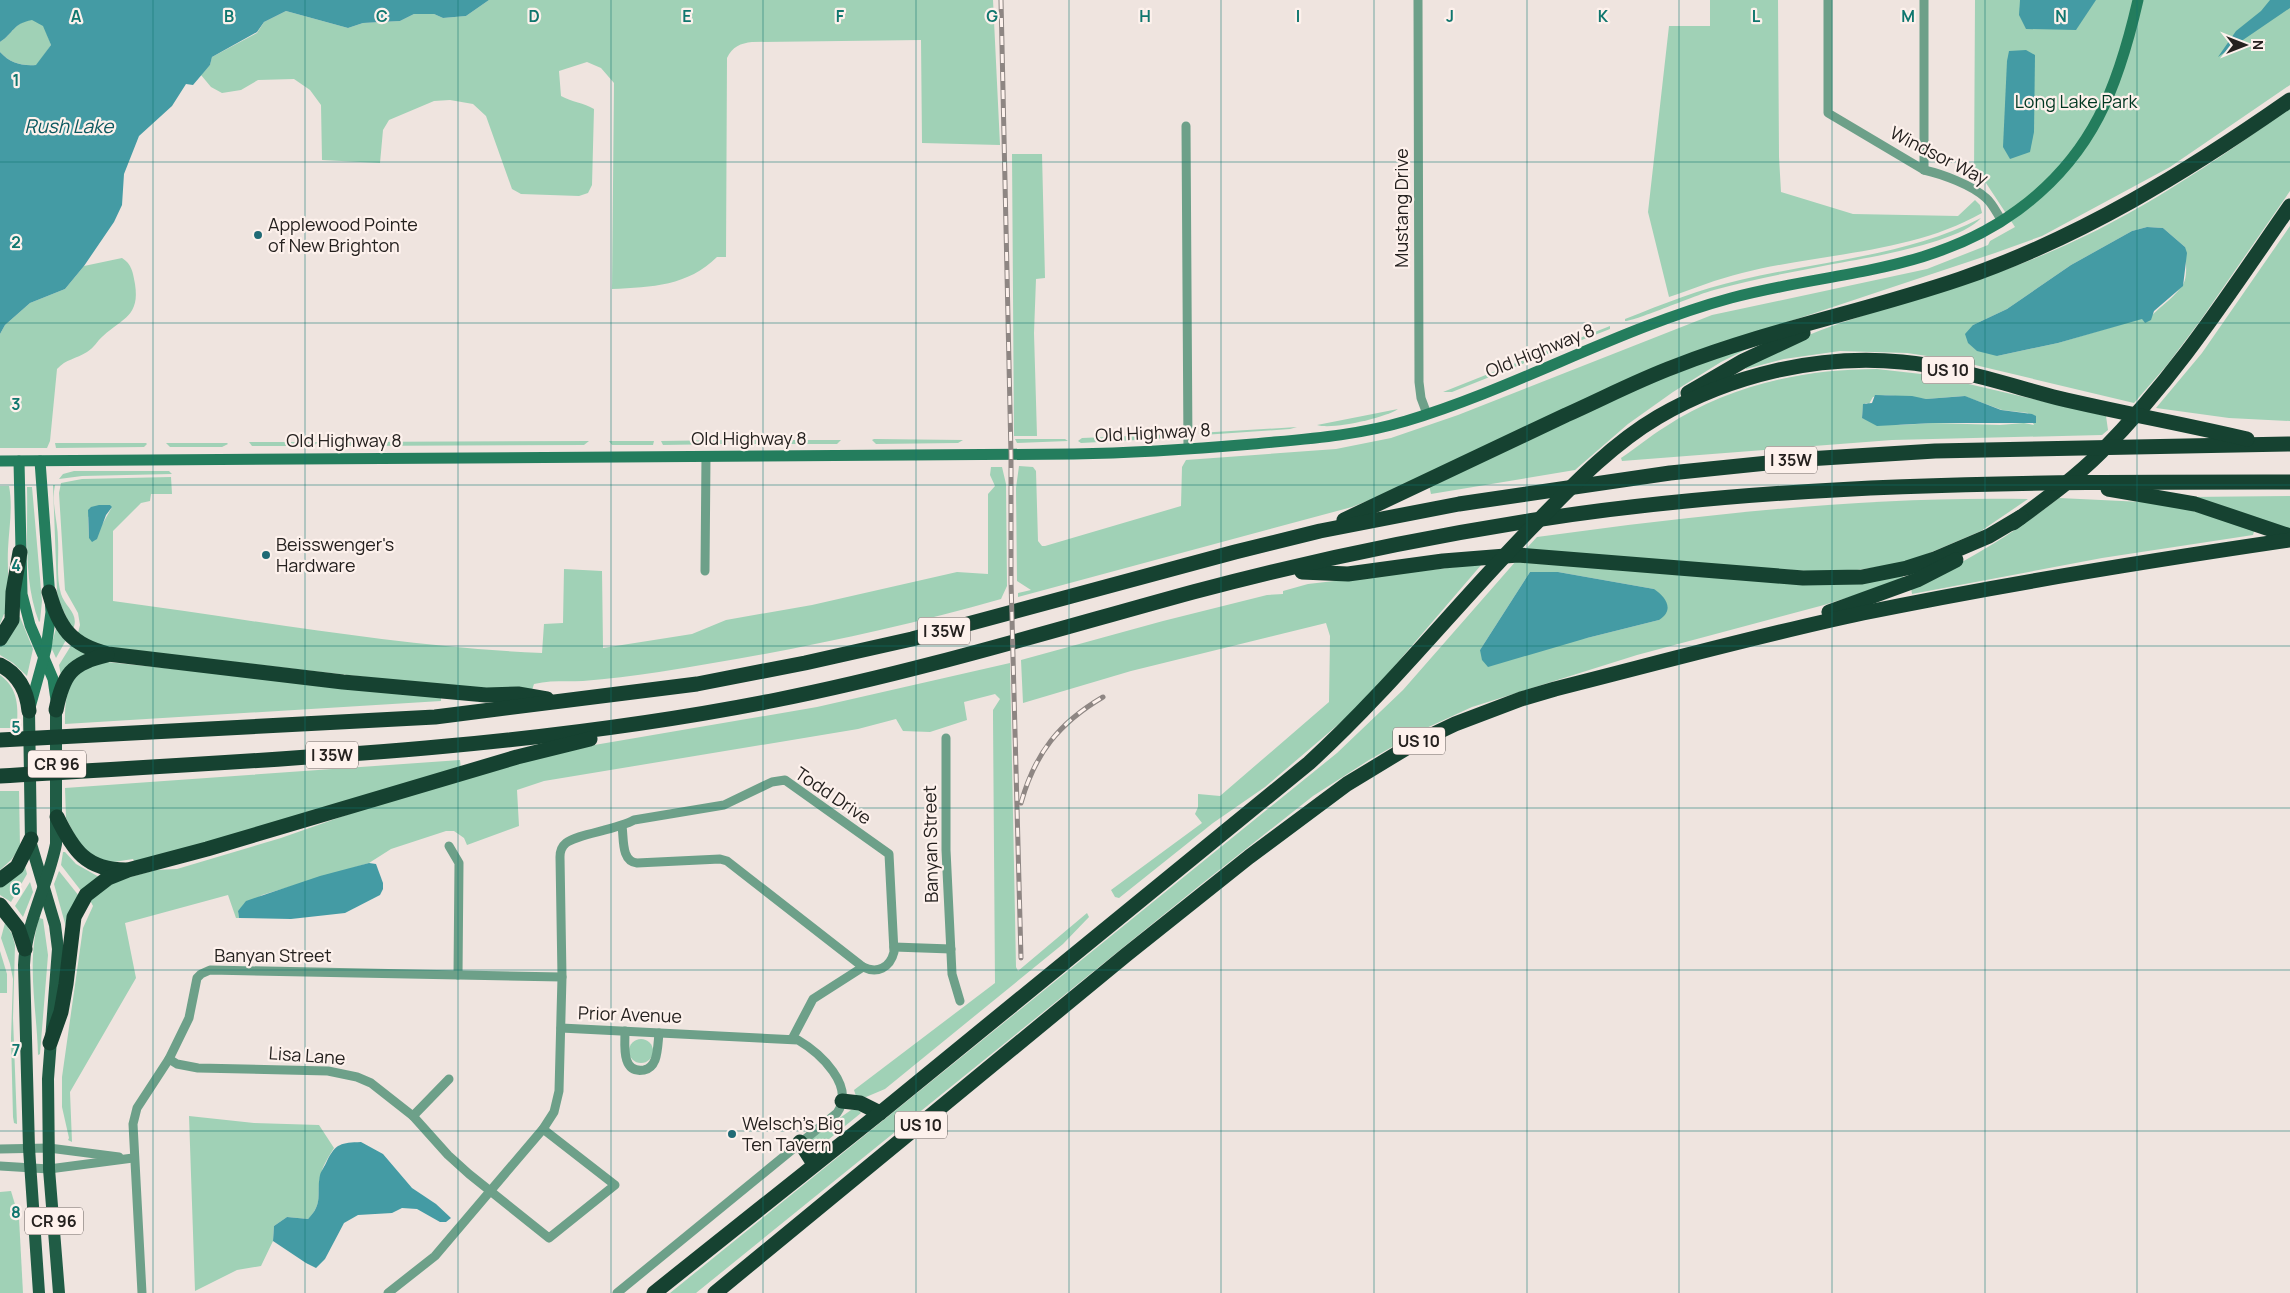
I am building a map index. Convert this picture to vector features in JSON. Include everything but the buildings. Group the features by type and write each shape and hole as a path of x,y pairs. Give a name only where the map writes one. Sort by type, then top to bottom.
{"highway":[{"path":"1635,433 1675,402 1743,361 1816,327 1962,278 2012,259 2117,210 2218,151 2290,100"},
{"path":"1767,635 1917,580 1983,545 2061,488 2100,452 2157,390 2211,322 2290,206"},
{"path":"1320,531 1652,376 1726,347 1891,301"},
{"name":"US 10","path":"654,1293 883,1111 1309,763 1358,717 1544,515 1622,442 1681,405 1739,381 1799,366 1860,359 1904,362 1940,369 2091,406 2183,424 2268,444"},
{"name":"I 35W","path":"0,740 350,723 435,717 697,684 858,652 1320,531 1459,504 1670,473 1776,462 1935,451 2290,444"},
{"path":"2064,482 2195,504 2290,536"},
{"name":"I 35W","path":"0,776 458,746 588,731 679,717 780,699 923,667 1194,592 1372,550 1484,529 1654,504 1834,489 2064,482 2290,482"},
{"path":"1283,571 1348,574 1443,561 1518,556 1833,579 1878,575 1935,559 1990,536 2021,517"},
{"name":"US 10","path":"714,1293 1241,863 1347,784 1382,762 1456,724 1521,699 1767,635 1984,590 2290,540"},
{"path":"0,639 12,620 13,592 20,552"},
{"path":"49,592 55,612 68,634 82,645 108,654 342,682 486,695 518,694 563,702"},
{"path":"56,710 67,675 82,662 108,654"},
{"path":"0,665 19,680 28,699 29,711"},
{"path":"50,1043 61,1012 76,911 93,888 108,878 128,870 217,846 517,757 679,717"},
{"path":"57,814 72,846 78,853 96,864 118,870 128,870"},
{"path":"0,880 17,867 31,839"},
{"path":"0,905 18,928 24,949"},
{"path":"842,1101 860,1103 883,1111"},
{"path":"800,1142 814,1164"}],"main road":[{"name":"CR 96","path":"39,1293 29,1148 24,949 32,917 52,861 57,814 56,710"},
{"name":"CR 96","path":"29,711 31,839 42,887 55,925 58,949 50,1043 49,1148 59,1293"}],"street":[{"name":"Mustang Drive","path":"1418,0 1419,382 1428,414"},
{"name":"Windsor Way","path":"1828,0 1828,114 1924,170 1940,174 1981,194 1988,199 2002,221"},
{"path":"1924,0 1924,170"},
{"name":"Old Highway 8","path":"0,461 1074,454 1188,449 1344,436 1380,429 1428,414 1697,308 1750,293 1923,258 1964,243 2002,221 2047,186 2072,159 2091,131 2109,98 2120,70 2138,0"},
{"path":"1186,126 1188,449"},
{"path":"705,571 706,456"},
{"name":"CR 96","path":"19,461 22,594 30,625 53,679 56,710"},
{"name":"CR 96","path":"29,711 50,628 40,461"},
{"name":"Banyan Street","path":"946,738 946,850 952,974 960,1001"},
{"name":"Todd Drive","path":"561,1028 560,851 570,840 622,826 634,820 724,805 772,782 785,780 889,854 894,947"},
{"path":"622,826 626,856 629,861 637,863 720,859 727,861 862,967 876,970 882,968 892,959 894,947 951,949"},
{"path":"449,846 459,863 458,975"},
{"path":"792,1039 813,999 862,967"},
{"name":"Banyan Street","path":"142,1293 132,1124 137,1108 169,1059 189,1018 197,978 206,971 562,977"},
{"name":"Prior Avenue","path":"388,1293 435,1256 543,1129 557,1104 561,1028 798,1040 816,1052 840,1082 843,1090 842,1101"},
{"path":"624,1032 626,1061 633,1069 638,1070 645,1070 651,1067 655,1061 659,1033"},
{"name":"Lisa Lane","path":"169,1059 177,1064 198,1068 342,1073 371,1083 413,1116 448,1155 549,1238 615,1185 543,1129"},
{"path":"413,1116 449,1078"},
{"path":"617,1293 837,1113 842,1101"},
{"path":"0,1149 49,1148 133,1158"},
{"path":"0,1166 50,1169 133,1158"}],"green space":[{"path":"489,0 993,0 1000,145 922,143 921,40 744,43 734,48 727,58 726,257 717,257 706,267 694,274 669,283 655,286 612,289 614,83 601,68 587,62 559,71 561,96 594,109 592,185 588,193 579,196 521,194 512,189 486,116 473,104 450,100 434,101 389,120 383,130 380,163 322,160 321,105 310,90 294,79 258,80 241,90 222,93 211,87 201,75 210,65 212,57 257,33 264,22 286,11 348,28 363,23 400,21 414,14 434,14 443,18 466,16"},
{"path":"1710,0 1778,0 1781,192 1853,214 1958,216 1975,200 1980,205 1982,213 1954,227 1925,237 1895,245 1742,273 1669,297 1648,212 1669,26 1710,26"},
{"name":"Long Lake Park","path":"1975,0 2290,0 2290,85 2170,167 2042,236 1767,329 1410,484 1352,507 1018,597 1018,593 1031,590 1017,581 1016,488 1019,466 1033,467 1036,471 1038,541 1042,546 1045,546 1181,506 1182,467 1186,460 1336,449 1391,438 1458,415 1712,315 1927,269 1988,245 1990,241 2015,227 1986,183 1974,178"},
{"path":"32,19 44,26 51,45 37,65 26,65 12,61 0,52 0,42 21,23"},
{"path":"2290,108 2290,191 2200,321 2167,365 2134,403 1954,360 1907,353 1840,351 1784,359 1746,369 1744,364 1823,329 1997,273 2050,252 2144,204 2204,168","holes":["2147,227 2163,228 2185,247 2185,278 2178,291 2145,323 2142,318 2058,343 1997,356 1973,325 2007,309 2071,265 2132,231"]},
{"path":"1012,154 1042,154 1045,278 1036,279 1034,333 1037,436 1014,436"},
{"path":"1981,218 1970,227 1933,242 1729,286 1625,321 1625,319 1653,308 1710,288 1770,273 1893,249 1953,231"},
{"path":"2290,226 2290,421 2229,418 2156,408 2202,353"},
{"path":"122,258 132,269 136,295 135,303 128,315 89,350 64,363 57,369 50,441 47,448 0,448 0,334 5,325 30,303 65,289 84,266"},
{"path":"1610,326 1610,329 1569,345 1567,343"},
{"path":"1753,346 1721,362 1673,392 1628,424 1575,470 1431,494 1429,485 1662,377"},
{"path":"1556,347 1555,351 1452,392 1443,392"},
{"path":"1877,369 1930,375 2106,416 2108,430 2102,435 1892,440 1622,461 1621,458 1659,431 1714,401 1766,383 1821,372","holes":["1885,395 1926,399 1964,396 2002,410 2028,413 2034,425 2024,423 2000,425 1933,423 1900,425 1862,418 1863,406 1866,403 1869,404 1873,397"]},
{"path":"1398,409 1382,416 1346,425 1317,425"},
{"path":"1297,427 1203,435 1198,433"},
{"path":"1179,434 1174,438 1081,443 1078,441 1082,438"},
{"path":"1015,439 1065,439 1068,441 1017,443"},
{"path":"729,440 725,444 663,445 661,441"},
{"path":"743,440 841,440 837,444 747,444"},
{"path":"872,440 963,440 958,443 876,444"},
{"path":"589,441 584,445 343,446 339,442"},
{"path":"609,441 654,441 653,445 612,445"},
{"path":"249,442 319,442 313,446 252,446"},
{"path":"55,443 147,444 144,447 56,448"},
{"path":"166,443 228,444 222,447 170,447"},
{"path":"991,467 1002,467 1006,484 1007,586 1001,599 874,631 788,649 640,675 540,683 534,684 532,690 462,688 103,647 91,643 78,633 80,625 78,613 65,590 59,493 61,483 82,479 171,477 172,494 151,494 150,501 141,503 113,531 113,601 381,639 488,650 542,653 544,624 563,623 564,569 602,571 603,648 692,634 726,620 812,605 957,572 988,574 988,494 995,486 990,475","holes":["112,507 103,523 89,538 88,517"]},
{"path":"74,471 169,471 172,474 82,476 59,479 63,474"},
{"path":"53,485 55,485 54,499 58,533 59,587 63,599 75,619 73,629 58,599"},
{"path":"0,486 9,486 11,510 8,549 8,607 7,615 4,614 0,624"},
{"path":"27,487 32,487 42,601 39,622 28,572"},
{"path":"2290,496 2290,530 2188,497"},
{"path":"2059,498 2164,503 2255,528 2253,535 2102,558 1912,594 1911,588 1988,547 2024,524"},
{"path":"1966,499 2028,499 1981,531 1906,563 1836,573 1523,552 1537,537 1659,521 1843,504"},
{"path":"1516,561 1902,574 1904,580 1824,605 1637,655 1472,707 1422,730 1369,760 1313,796 1199,886 696,1293 670,1293 1337,753 1403,690","holes":["1530,572 1558,572 1654,589 1659,620 1587,638 1480,650"]},
{"path":"1482,564 1373,691 1347,717 1265,787 1213,823 1119,898 1115,897 1111,890 1202,823 1195,814 1198,807 1198,794 1220,796 1329,702 1330,636 1326,623 1131,671 1023,703 1021,660 1163,621 1267,595 1283,594 1283,591 1308,584"},
{"path":"20,617 33,649 27,676 13,663 0,655 0,647 17,618"},
{"path":"56,628 66,640 56,658 51,647"},
{"path":"72,644 86,655 61,676 59,665"},
{"path":"107,662 441,697 441,701 65,724 66,701 73,680 87,668"},
{"path":"1010,663 1016,967 1018,971 1087,913 1089,917 1063,944 885,1089 866,1097 856,1096 854,1090 995,983 993,710 1000,699 995,694 964,702 967,720 930,732 903,731 896,719 858,729 544,781 517,790 519,826 467,845 464,838 454,831 446,831 391,849 369,863 262,895 238,911 239,918 236,918 228,895 125,923 136,978 70,1092 72,1142 68,1140 62,1107 62,1077 83,928 93,906 90,900 111,884 156,870 177,869 281,838 392,799 571,749 817,707"},
{"path":"0,675 14,692 17,706 17,728 0,728"},
{"path":"460,760 461,769 135,863 133,859 114,862 100,860 81,847 66,818 65,788"},
{"path":"0,791 19,791 20,848 0,870"},
{"path":"63,852 76,864 99,877 82,892 61,865"},
{"path":"25,866 27,874 11,902 0,895 0,885"},
{"path":"59,871 79,896 66,927 54,884"},
{"path":"30,882 33,892 23,917 15,906"},
{"path":"39,918 43,919 48,955 40,1054 38,1055 33,986 33,952"},
{"path":"5,923 12,934 15,945 13,1018 17,1124 14,1123 13,1117 11,1038 13,979 1,938"},
{"path":"0,951 7,974 7,993 0,993"},
{"path":"641,1039 650,1042 653,1051 650,1060 641,1063 632,1060 629,1051 632,1042"},
{"path":"851,1110 858,1110 861,1113 812,1153 809,1145 810,1139"},
{"path":"189,1116 254,1123 319,1125 334,1148 326,1161 319,1180 318,1202 308,1219 287,1217 274,1226 273,1241 261,1266 237,1270 195,1291"},
{"path":"11,1191 19,1218 23,1293 0,1293 0,1192"}],"water":[{"name":"Rush Lake","path":"0,0 489,0 466,16 443,18 434,14 414,14 400,21 363,23 348,28 286,11 264,22 257,32 212,57 210,65 193,85 186,84 172,106 139,136 124,174 122,205 114,222 84,266 65,289 30,303 5,325 0,334 0,52 16,63 36,65 51,45 43,26 32,20 17,26 0,42"},
{"path":"2020,0 2096,0 2076,30 2026,29 2019,15"},
{"path":"2270,0 2290,0 2290,8 2218,57 2236,31 2261,11"},
{"path":"2026,50 2035,55 2034,132 2030,152 2010,159 2003,147 2007,61 2009,51"},
{"path":"2147,227 2163,228 2185,247 2187,253 2183,286 2154,311 2151,320 2145,323 2142,319 2058,343 1997,356 1977,351 1968,343 1965,334 1973,325 2007,309 2071,265 2132,231"},
{"path":"1875,395 1912,396 1926,399 1965,396 2001,410 2032,414 2036,416 2036,423 1933,423 1877,426 1862,418 1863,404 1872,403"},
{"path":"99,505 110,505 112,507 106,515 97,539 92,542 89,538 88,510"},
{"path":"1530,572 1558,572 1654,589 1665,600 1668,608 1667,612 1659,620 1587,638 1488,667 1482,660 1480,650"},
{"path":"369,863 376,864 383,883 383,889 380,895 345,913 291,919 239,918 238,911 246,901 320,876"},
{"path":"361,1142 383,1154 412,1188 436,1204 451,1218 446,1222 440,1222 417,1209 402,1208 392,1213 358,1215 344,1223 325,1259 316,1268 273,1241 274,1226 287,1217 308,1219 318,1203 321,1173 330,1155 340,1145"}],"railway":[{"path":"1001,0 1011,455 1011,581 1021,958"},
{"path":"1021,803 1041,754 1051,741 1061,729 1087,707 1103,697"}],"place":[{"name":"Applewood Pointe of New Brighton","path":"258,235"},
{"name":"Beisswenger's Hardware","path":"266,555"},
{"name":"Welsch's Big Ten Tavern","path":"732,1134"}]}
